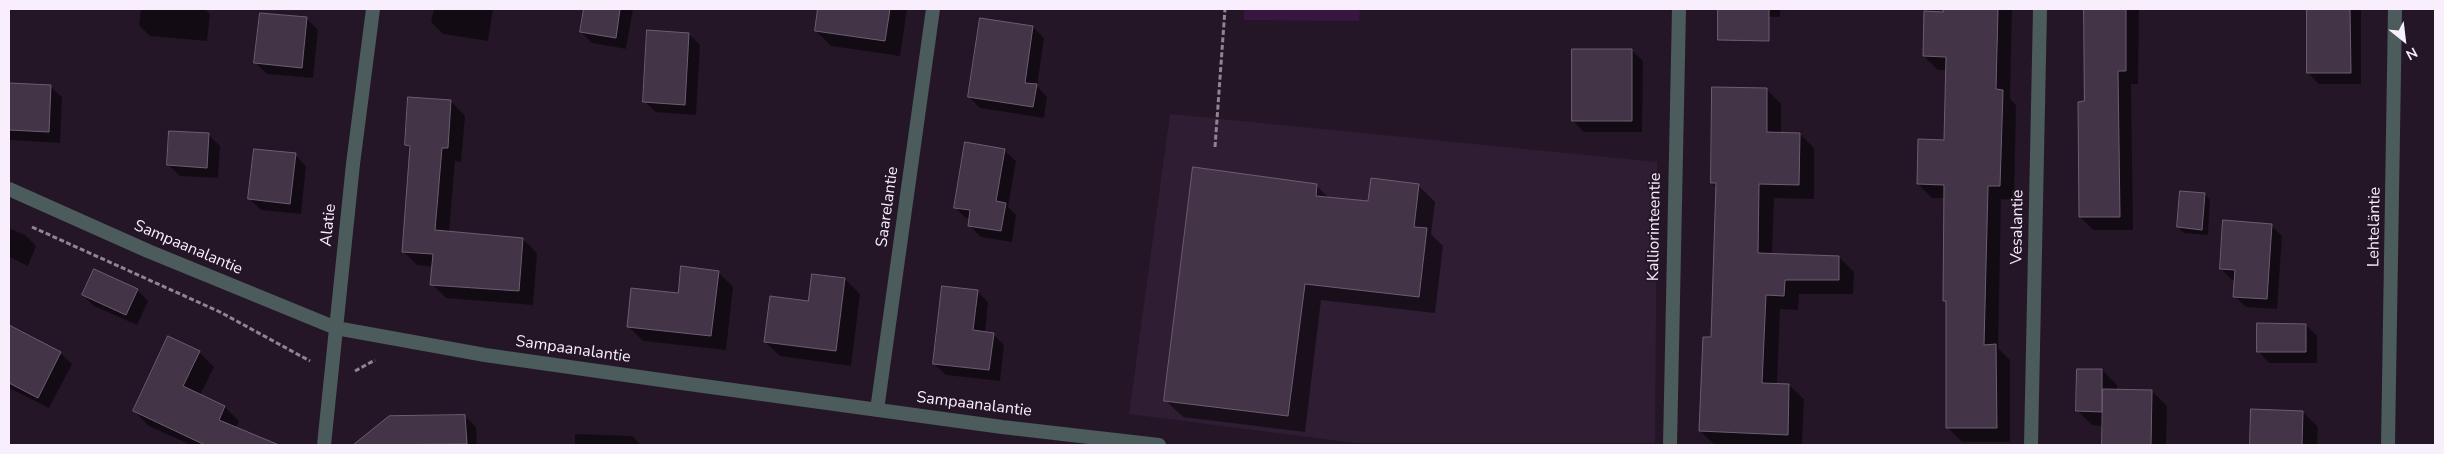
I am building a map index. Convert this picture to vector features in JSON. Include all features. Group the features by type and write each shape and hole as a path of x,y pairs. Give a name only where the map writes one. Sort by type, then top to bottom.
{"street":[{"name":"Alatie","path":"324,445 353,164 373,9"},
{"name":"Saarelantie","path":"877,410 933,9"},
{"name":"Kalliorinteentie","path":"1670,445 1679,9"},
{"name":"Vesalantie","path":"2031,445 2040,9"},
{"name":"Lehteläntie","path":"2388,445 2395,9"},
{"name":"Sampaanalantie","path":"9,189 148,251 336,328 485,355 877,410 1159,445"}],"path":[{"path":"1215,147 1226,9"},
{"path":"25,223 82,251 220,312 281,344 331,375 346,377 372,359 382,361"}],"shaded area":[{"path":"1244,9 1360,9 1359,21 1244,20"},
{"path":"1170,114 1657,162 1655,443 1355,443 1129,414"}],"building":[{"path":"584,9 620,9 616,38 580,32"},
{"path":"818,9 890,9 885,41 815,31"},
{"path":"1718,9 1769,9 1769,41 1718,40"},
{"path":"1943,9 1998,9 1996,89 2003,90 2000,186 1988,186 1984,345 1996,344 1997,428 1946,428 1946,301 1943,301 1944,185 1917,184 1918,139 1944,140 1946,57 1923,56 1924,11 1943,12"},
{"path":"2084,9 2126,9 2126,71 2118,71 2120,217 2079,217 2078,102 2084,101"},
{"path":"2307,9 2350,9 2351,73 2307,73"},
{"path":"260,13 307,17 302,68 254,63"},
{"path":"980,18 1033,26 1025,83 1037,84 1033,107 968,97"},
{"path":"647,30 689,33 685,105 643,102"},
{"path":"1572,49 1632,49 1632,121 1572,121"},
{"path":"9,83 51,85 49,132 9,130"},
{"path":"1712,87 1767,88 1767,132 1800,133 1799,185 1759,184 1758,253 1839,256 1839,280 1785,280 1784,296 1766,295 1762,383 1789,384 1788,435 1699,431 1703,337 1711,337 1716,183 1711,183"},
{"path":"408,97 451,100 448,148 442,148 435,230 523,238 519,291 430,285 433,254 402,252 410,146 405,145"},
{"path":"169,131 209,133 207,168 167,165"},
{"path":"965,142 1005,149 996,201 1006,203 1001,231 968,226 970,210 954,208"},
{"path":"254,149 296,153 290,204 248,199"},
{"path":"1193,167 1317,184 1316,196 1368,201 1371,178 1419,184 1414,227 1427,228 1419,297 1305,284 1288,416 1164,401"},
{"path":"2180,191 2205,193 2202,230 2177,227"},
{"path":"2223,220 2272,224 2267,299 2233,297 2235,270 2220,269"},
{"path":"681,266 719,271 711,336 627,327 631,288 678,293"},
{"path":"94,269 138,289 126,315 82,295"},
{"path":"812,274 845,278 836,351 764,342 770,296 808,301"},
{"path":"942,286 978,290 973,330 994,333 989,370 933,364"},
{"path":"2257,323 2306,324 2306,352 2257,352"},
{"path":"9,325 61,352 38,398 9,383"},
{"path":"168,336 200,351 183,386 225,406 219,420 279,445 205,445 133,411"},
{"path":"2077,369 2102,369 2102,412 2076,411"},
{"path":"2103,389 2152,390 2151,445 2102,445"},
{"path":"2251,409 2303,411 2302,445 2250,445"},
{"path":"465,415 467,444 353,445 389,416"}]}
